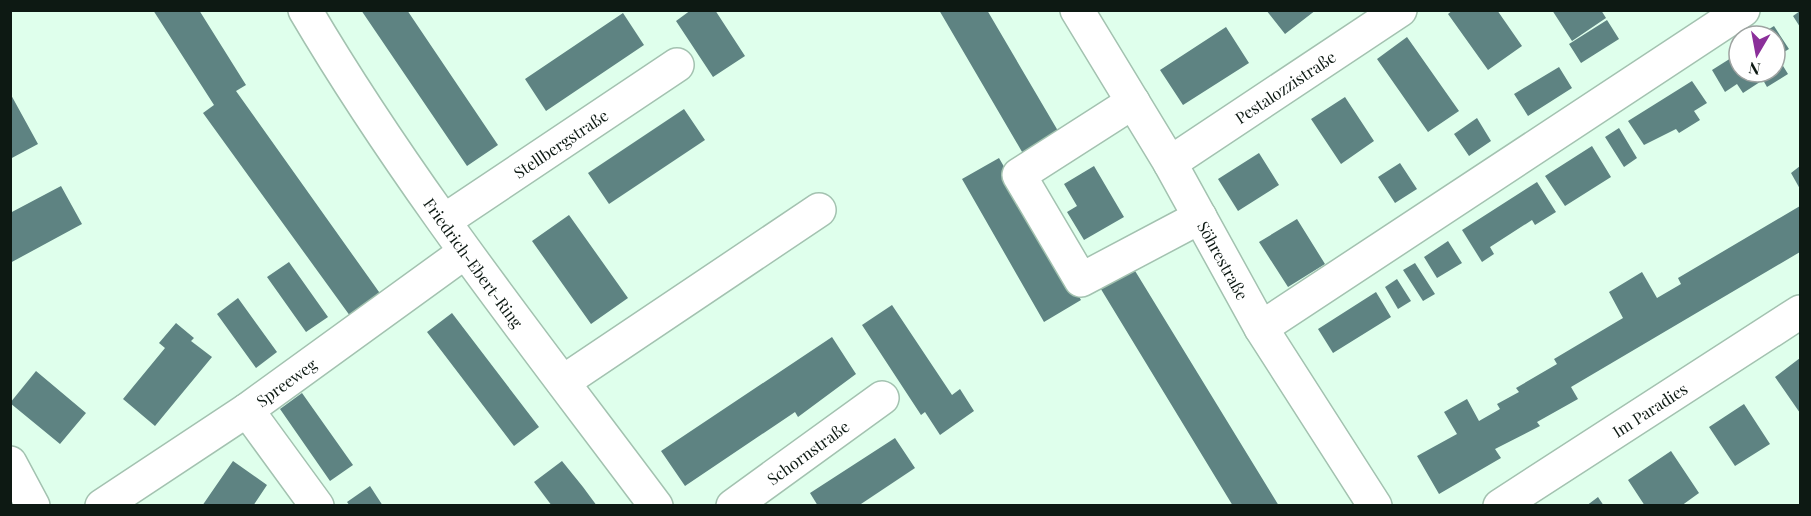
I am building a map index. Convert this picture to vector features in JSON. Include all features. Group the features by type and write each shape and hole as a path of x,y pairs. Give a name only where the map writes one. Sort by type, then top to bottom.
{"street":[{"name":"Friedrich-Ebert-Ring","path":"305,10 465,252 656,506"},
{"name":"Söhrestraße","path":"1077,10 1170,163 1261,328 1375,506"},
{"name":"Pestalozzistraße","path":"1170,163 1400,10"},
{"path":"1261,328 1743,10"},
{"name":"Stellbergstraße","path":"444,221 677,65"},
{"path":"1133,102 1019,175 1080,280 1200,217"},
{"path":"563,382 819,210"},
{"name":"Spreeweg","path":"102,506 247,410 465,252"},
{"name":"Im Paradies","path":"1500,506 1800,312"},
{"name":"Schornstraße","path":"733,506 882,398"},
{"path":"247,410 317,506"},
{"path":"10,463 33,506"}],"building":[{"path":"153,10 199,10 246,85 236,91 384,299 353,320 203,113 214,105"},
{"path":"361,10 407,10 498,145 467,166"},
{"path":"691,10 715,10 745,56 713,77 676,21"},
{"path":"939,10 987,10 1061,136 1025,157"},
{"path":"1266,10 1316,10 1285,34"},
{"path":"1453,10 1497,10 1522,46 1488,70 1448,14"},
{"path":"1552,10 1601,10 1606,18 1572,41"},
{"path":"1800,11 1800,27 1793,16"},
{"path":"623,13 644,45 546,111 525,79"},
{"path":"1607,20 1619,39 1581,63 1569,44"},
{"path":"1226,27 1249,63 1183,105 1160,70"},
{"path":"1407,37 1459,111 1428,132 1377,59"},
{"path":"1727,61 1727,84 1737,84 1725,92 1712,70"},
{"path":"1559,67 1572,88 1528,116 1514,94"},
{"path":"1692,81 1707,103 1694,111 1700,120 1679,133 1676,129 1644,145 1628,121"},
{"path":"1737,84 1757,84 1743,93"},
{"path":"10,93 38,144 10,159"},
{"path":"1345,97 1374,141 1341,164 1311,119"},
{"path":"684,109 705,140 609,204 588,173"},
{"path":"1477,118 1491,141 1469,156 1454,134"},
{"path":"1619,128 1637,158 1624,167 1605,137"},
{"path":"1592,146 1611,177 1565,206 1545,176"},
{"path":"1259,153 1279,185 1238,211 1218,179"},
{"path":"999,158 1081,300 1044,322 962,179"},
{"path":"1400,163 1417,189 1395,203 1378,177"},
{"path":"1094,166 1124,217 1084,240 1067,212 1077,206 1064,184"},
{"path":"1800,166 1800,189 1791,173"},
{"path":"1537,182 1556,212 1535,225 1532,220 1490,247 1494,254 1482,262 1462,230"},
{"path":"61,186 82,224 10,263 10,213"},
{"path":"1800,206 1800,252 1571,387 1578,399 1537,422 1540,426 1495,449 1501,458 1439,494 1417,456 1457,434 1444,412 1467,399 1479,421 1500,409 1497,404 1519,392 1516,388 1557,364 1554,359 1623,318 1609,292 1642,272 1657,298 1681,284 1678,278"},
{"path":"569,215 628,298 591,324 532,241"},
{"path":"1297,219 1325,264 1288,287 1259,242"},
{"path":"1448,241 1462,263 1437,278 1424,257"},
{"path":"1129,261 1279,506 1233,506 1096,281"},
{"path":"289,262 328,317 306,332 267,277"},
{"path":"1415,263 1435,294 1423,301 1403,270"},
{"path":"1397,279 1411,301 1398,309 1385,287"},
{"path":"1376,292 1391,317 1333,353 1318,329"},
{"path":"238,298 277,352 256,368 217,314"},
{"path":"892,305 952,395 960,389 974,411 940,435 925,412 921,415 862,325"},
{"path":"452,313 539,427 514,446 427,332"},
{"path":"176,323 194,338 191,341 212,357 155,426 123,399 165,348 159,343"},
{"path":"832,337 856,374 798,417 795,412 685,486 661,451"},
{"path":"1800,358 1800,413 1775,377"},
{"path":"36,371 86,413 60,444 10,403"},
{"path":"302,393 353,465 330,481 280,409"},
{"path":"1744,404 1770,444 1735,466 1709,427"},
{"path":"895,438 915,468 858,506 818,506 810,493"},
{"path":"1671,451 1699,493 1681,506 1645,506 1628,480"},
{"path":"233,461 267,485 253,506 202,506"},
{"path":"562,461 597,506 552,506 534,482"},
{"path":"370,486 383,506 350,506 347,502"},
{"path":"1598,497 1604,506 1586,506"}]}
